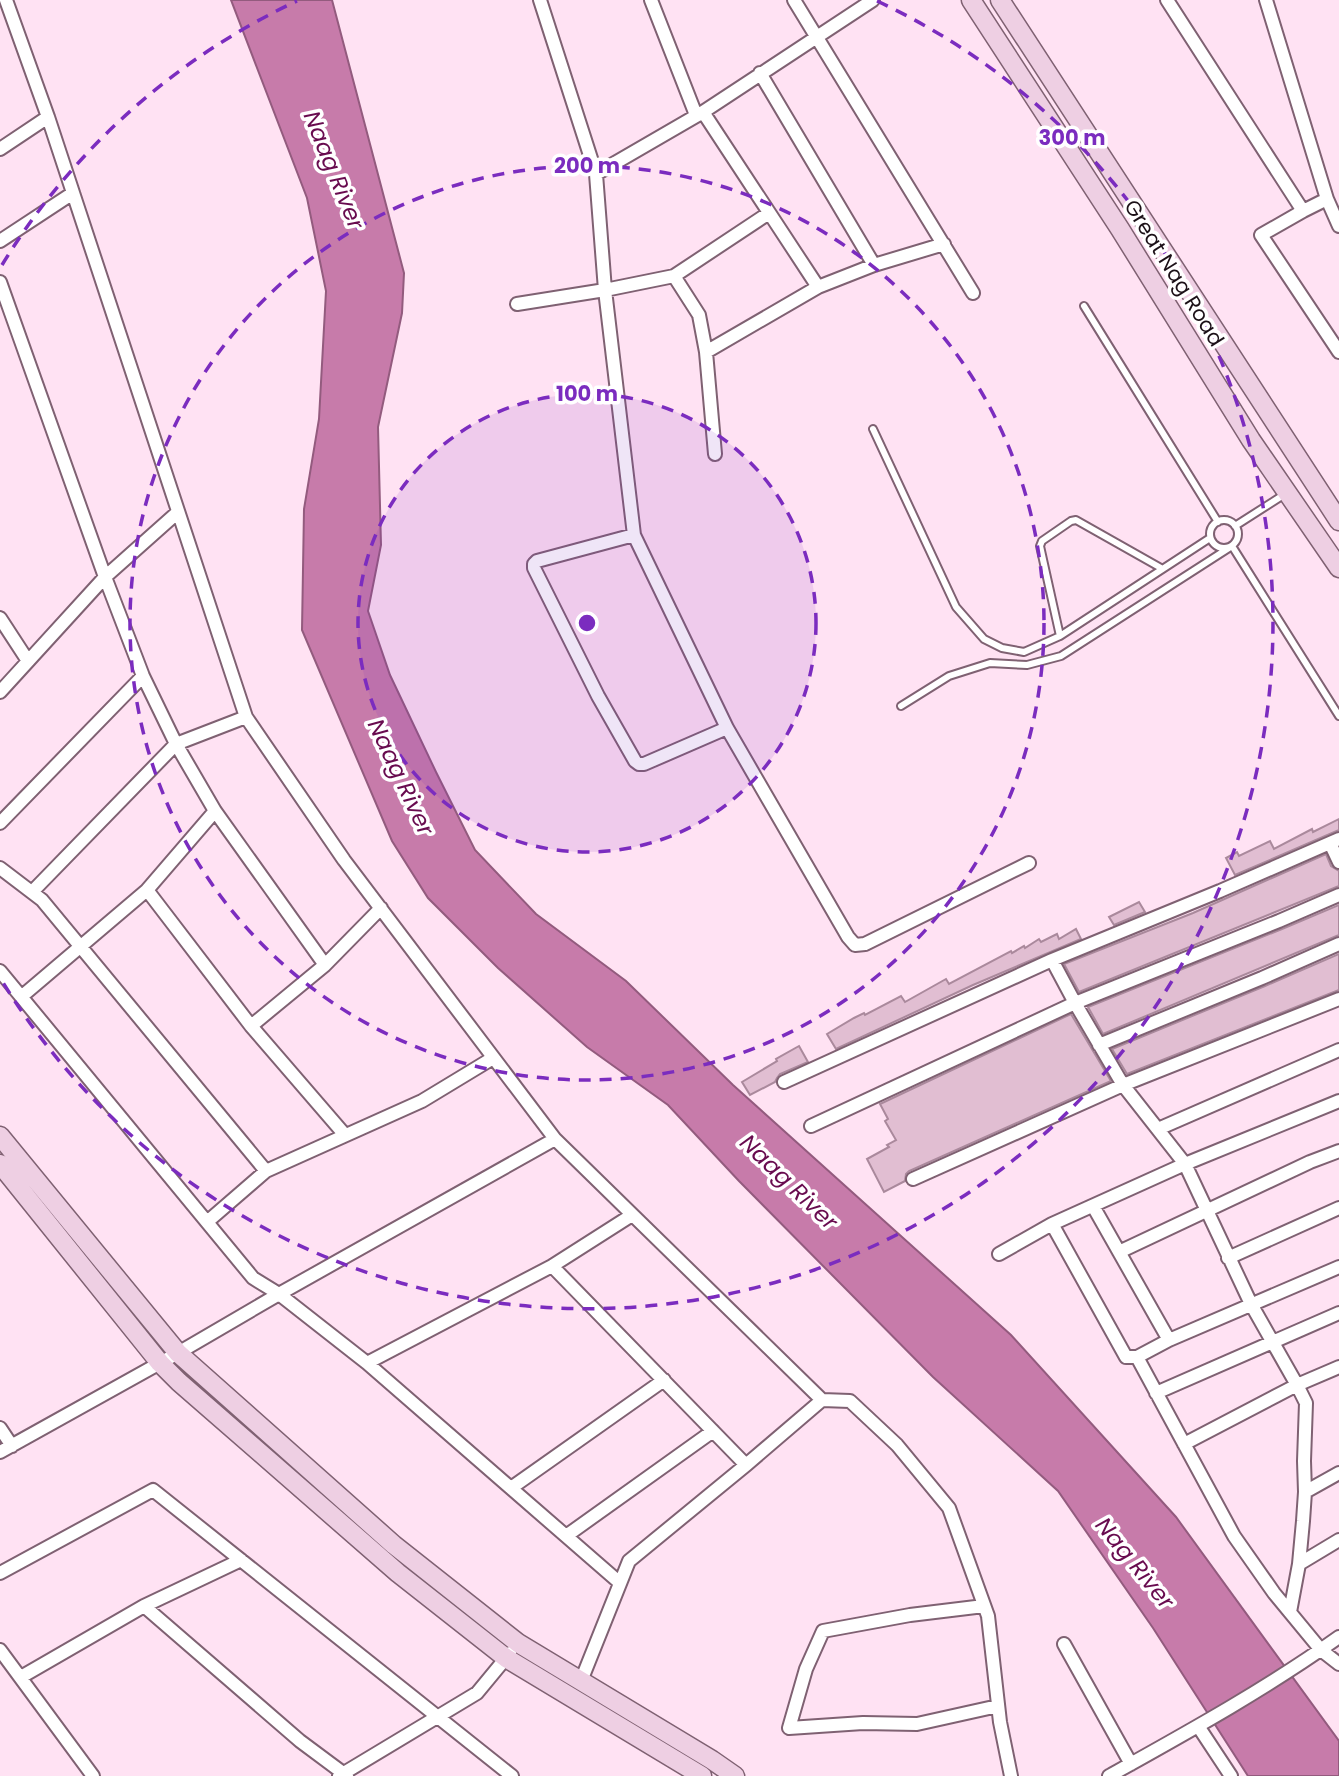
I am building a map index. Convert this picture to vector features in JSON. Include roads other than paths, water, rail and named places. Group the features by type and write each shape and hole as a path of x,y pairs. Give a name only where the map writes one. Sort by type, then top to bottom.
{"main road":[{"name":"Great Nag Road","path":"971,0 1120,229 1251,440 1339,568"},
{"name":"Great Nag Road","path":"1000,0 1339,521"},
{"path":"0,1136 178,1353 394,1545 518,1643 735,1776"},
{"path":"0,1164 160,1363 398,1573 506,1658 702,1776"}],"street":[{"path":"6,0 74,193 246,717 344,860 555,1139 822,1400 850,1401 897,1445 949,1508 988,1616 998,1706 1011,1776"},
{"path":"540,0 596,174 605,290 635,535 727,728 855,945 865,944 1029,863"},
{"path":"651,0 699,114 818,287"},
{"path":"794,0 973,293"},
{"path":"596,174 699,114 873,0"},
{"path":"1167,0 1303,211"},
{"path":"1266,0 1327,199 1339,226"},
{"path":"760,73 874,265"},
{"path":"0,149 48,117"},
{"path":"0,241 74,193"},
{"path":"1327,199 1261,235 1339,352"},
{"path":"517,304 674,276 769,213"},
{"path":"706,352 818,287 874,265 944,244"},
{"path":"674,276 699,315 706,352 715,454"},
{"path":"0,282 143,676 176,744 215,811 325,965"},
{"path":"0,692 105,577 178,512"},
{"path":"635,535 537,561 534,568 598,696 635,761 644,764 727,728"},
{"path":"0,618 28,661"},
{"path":"0,823 143,676"},
{"path":"32,892 176,744 246,717"},
{"path":"21,997 147,890 215,811"},
{"path":"784,1082 1052,960 1334,841 1339,862"},
{"path":"0,868 42,900 266,1171"},
{"path":"147,890 251,1026 345,1135"},
{"path":"811,1126 1075,1003 1339,895"},
{"path":"251,1026 325,965 381,908"},
{"path":"1100,1045 1339,944"},
{"path":"1052,960 1123,1086 1185,1164 1251,1304 1306,1403 1305,1492 1299,1564 1290,1612"},
{"path":"0,971 253,1278 279,1294 367,1363 620,1583"},
{"path":"913,1178 1123,1086 1339,999"},
{"path":"1157,1129 1339,1050"},
{"path":"207,1222 266,1171 422,1101 493,1058"},
{"path":"999,1254 1052,1224 1185,1164 1339,1101"},
{"path":"0,1428 6,1449 555,1139"},
{"path":"1119,1252 1339,1151"},
{"path":"1093,1206 1169,1340"},
{"path":"1228,1258 1339,1208"},
{"path":"367,1363 552,1266 632,1215"},
{"path":"1052,1224 1126,1357 1137,1357 1169,1340 1339,1267"},
{"path":"552,1266 746,1465"},
{"path":"1156,1393 1339,1313"},
{"path":"1137,1357 1234,1536 1274,1593 1321,1650 1339,1664"},
{"path":"1184,1444 1297,1385 1339,1367"},
{"path":"511,1488 664,1380"},
{"path":"581,1681 629,1561 822,1400"},
{"path":"566,1536 713,1431"},
{"path":"1305,1492 1339,1473"},
{"path":"0,1573 153,1490 512,1776"},
{"path":"1299,1564 1339,1540"},
{"path":"21,1677 144,1606 241,1560"},
{"path":"144,1606 343,1775 477,1693 518,1643"},
{"path":"984,1606 909,1615 823,1631 806,1669 789,1728 863,1723 918,1724 998,1706"},
{"path":"1109,1776 1202,1724 1301,1664 1339,1637"},
{"path":"1064,1644 1131,1764"},
{"path":"0,1650 93,1776"},
{"path":"1202,1724 1231,1776"}],"lane":[{"path":"1084,306 1218,522"},
{"path":"873,429 956,607 984,639 1002,648 1024,652 1060,636 1210,538"},
{"path":"1235,526 1287,493"},
{"path":"1060,636 1040,546 1042,541 1071,521 1076,520 1161,568"},
{"path":"901,706 949,676 990,663 1027,665 1061,656 1231,546 1237,539 1235,526 1227,521 1218,522 1211,528 1210,538 1219,548 1231,546"},
{"path":"1231,546 1339,716"}],"water":[{"path":"231,0 332,0 404,273 402,313 378,427 381,545 368,611 390,675 475,850 536,914 626,981 733,1085 1011,1335 1176,1517 1339,1741 1339,1776 1248,1776 1153,1628 1058,1491 933,1377 739,1181 668,1105 587,1047 498,968 428,898 392,841 302,630 304,509 319,419 326,291 307,198"}],"water label":[{"name":"Naag River","path":"334,170"},
{"name":"Naag River","path":"401,777"},
{"name":"Naag River","path":"789,1182"},
{"name":"Nag River","path":"1135,1563"}]}
